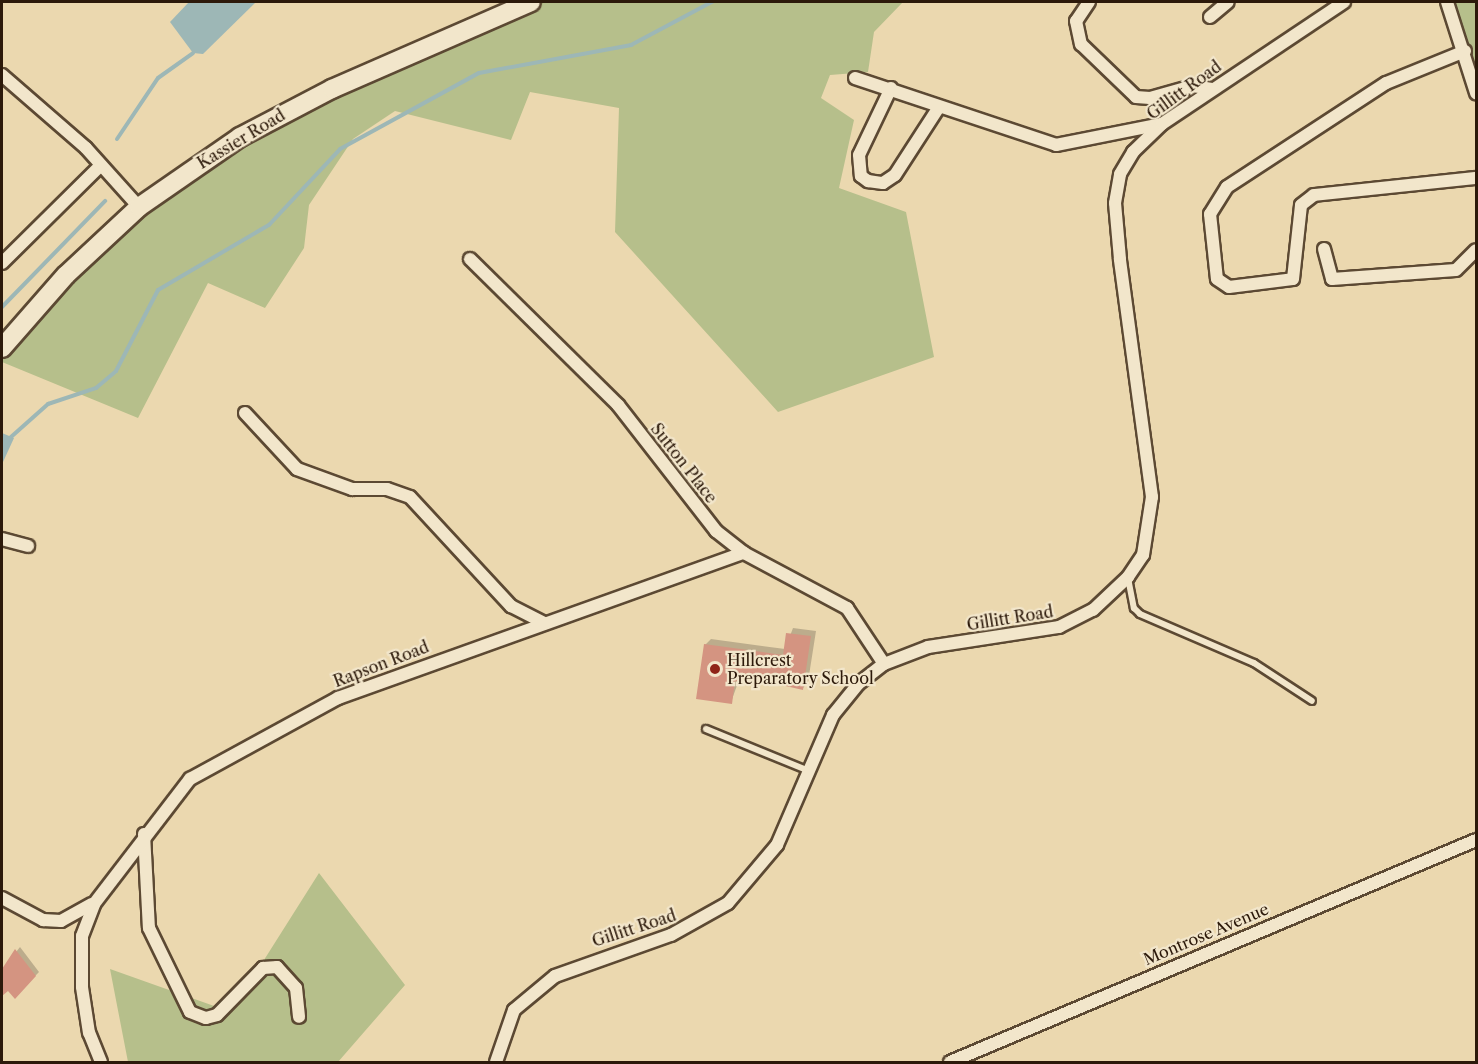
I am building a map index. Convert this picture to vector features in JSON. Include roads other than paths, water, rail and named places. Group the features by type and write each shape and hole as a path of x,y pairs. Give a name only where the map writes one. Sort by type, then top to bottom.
{"main road":[{"name":"Kassier Road","path":"2,348 55,286 139,207 284,113 531,2"}],"street":[{"path":"1089,2 1076,21 1081,44 1136,97 1194,86 1212,89"},
{"path":"1210,17 1228,2"},
{"name":"Gillitt Road","path":"496,1062 514,1010 555,976 671,935 728,903 777,845 833,715 858,684 884,664 928,647 1059,627 1093,610 1128,577 1143,555 1152,497 1115,203 1125,164 1162,124 1344,2"},
{"path":"1447,2 1465,51 1476,93"},
{"path":"1465,51 1386,83 1227,187 1210,214 1217,279 1229,287 1293,279 1301,205 1314,195 1476,178"},
{"path":"2,75 101,165 139,207"},
{"path":"855,78 891,88 939,107 1056,145 1162,124"},
{"path":"891,88 859,155 861,176 868,181 883,183 895,175 939,107"},
{"path":"2,263 101,165"},
{"path":"1324,249 1332,279 1456,270 1476,250"},
{"name":"Sutton Place","path":"470,259 618,405 716,531 744,553 847,608 884,664"},
{"path":"244,413 297,469 352,489 387,489 410,496 511,606 545,623"},
{"path":"2,539 28,546"},
{"name":"Rapson Road","path":"101,1062 89,1033 80,951 94,904 144,834 190,779 311,710 545,623 744,553"},
{"path":"144,834 149,928 190,1012 206,1018 217,1015 263,968 277,967 296,988 299,1017"},
{"name":"Montrose Avenue","path":"950,1062 1476,840"},
{"name":"Rapson Road","path":"2,898 43,920 61,921 94,904"}],"lane":[{"path":"1128,577 1134,608 1140,614 1254,663 1312,701"},
{"path":"706,729 810,772"}],"water":[{"path":"189,2 256,2 203,54 193,53 170,22"},
{"path":"2,433 14,438 3,462 2,462"}],"waterway":[{"path":"2,445 48,404 96,388 116,371 158,290 269,225 340,149 479,73 631,45 712,2"},
{"path":"117,139 158,78 193,53"},
{"path":"2,307 105,201"}],"place":[{"name":"Hillcrest Preparatory School","path":"715,669"}]}
